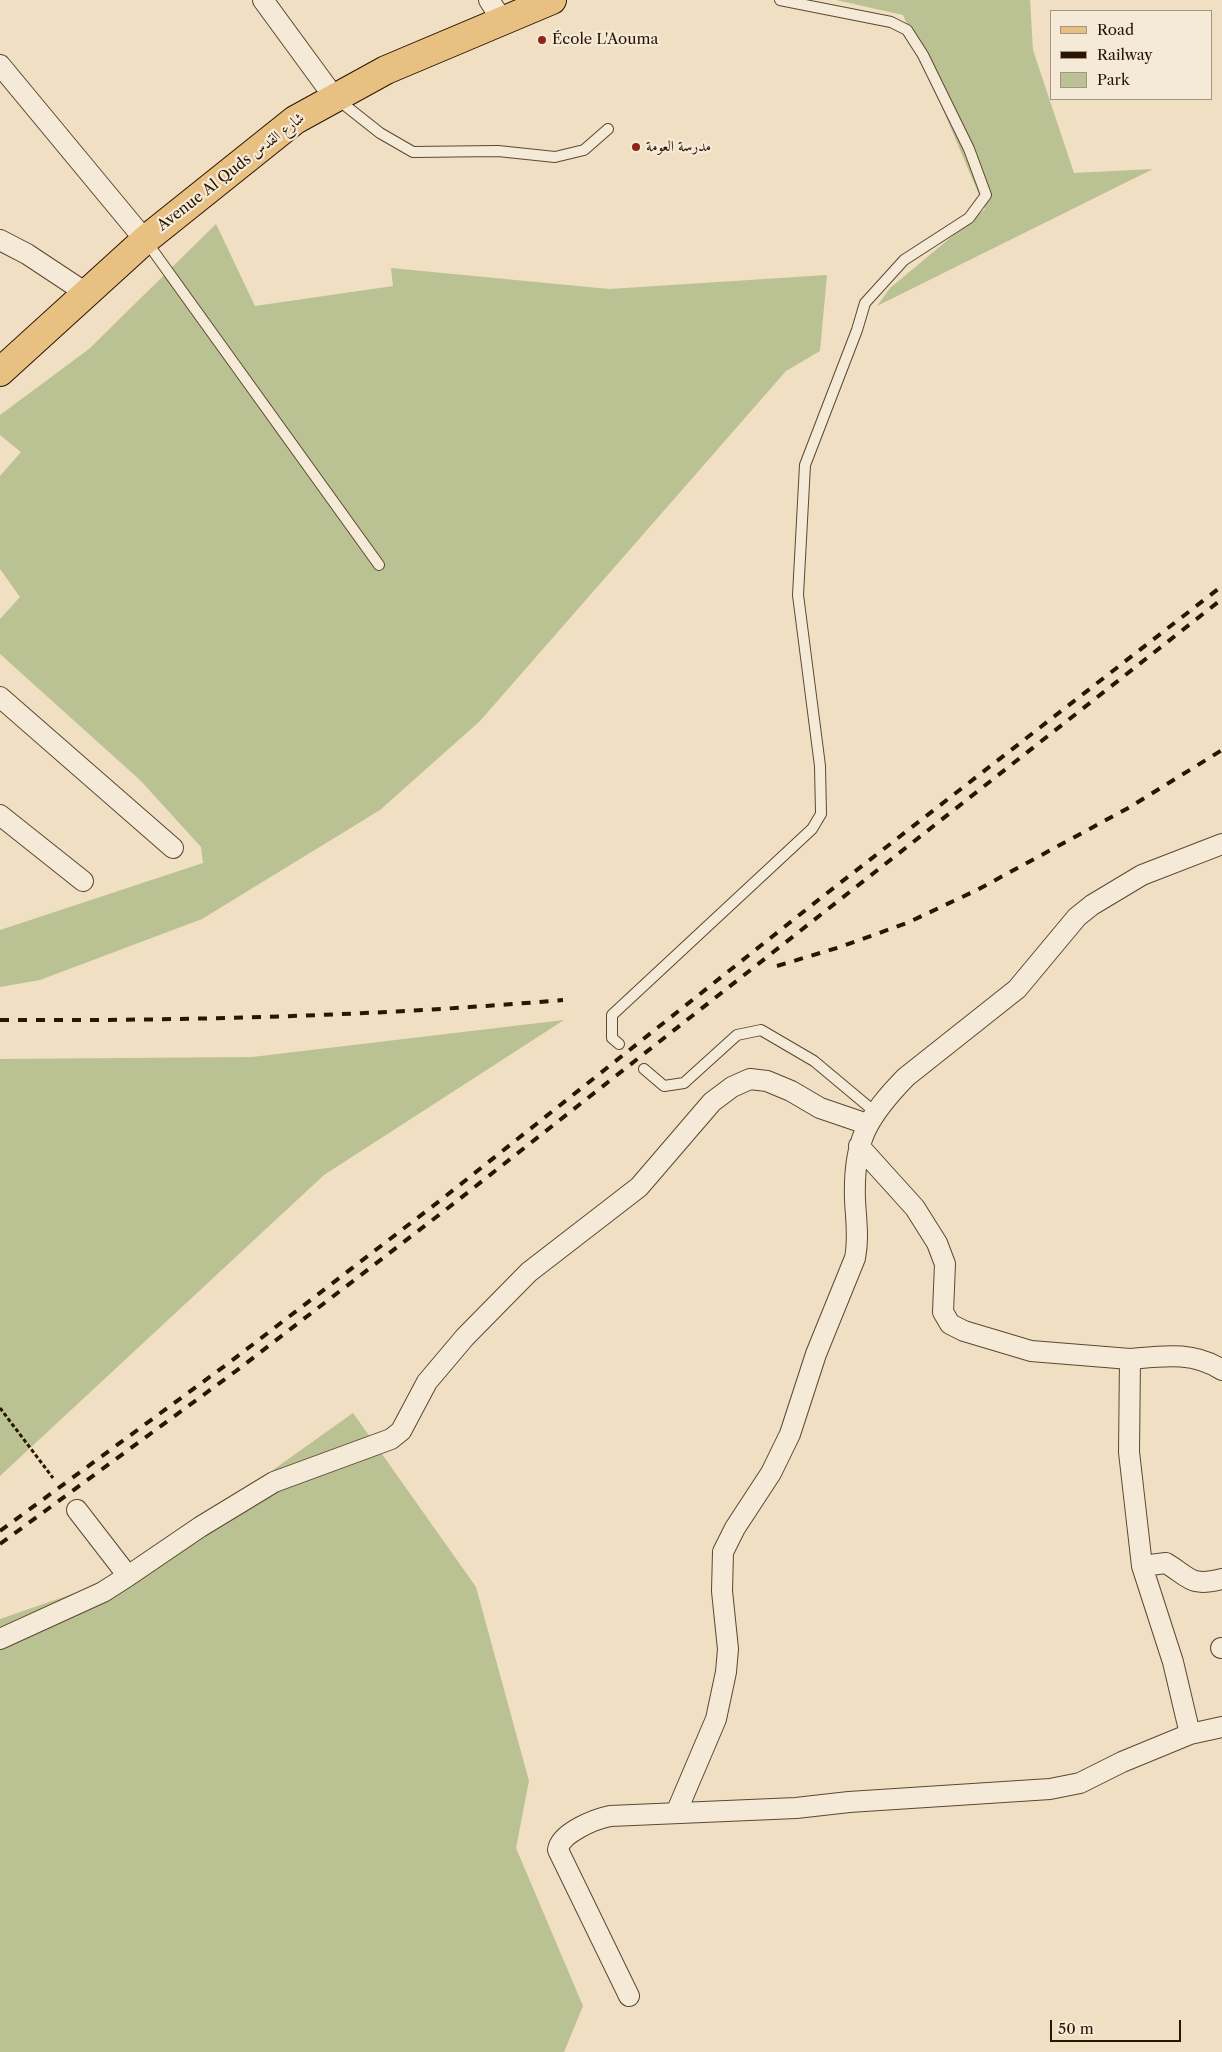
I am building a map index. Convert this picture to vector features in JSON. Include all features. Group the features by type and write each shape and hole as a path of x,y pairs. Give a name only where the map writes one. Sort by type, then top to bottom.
{"main road":[{"name":"Avenue Al Quds شارع القدس","path":"0,372 145,240 270,138 295,120 495,10 552,0"}],"street":[{"path":"263,0 334,97"},
{"path":"0,65 145,240"},
{"path":"0,240 27,254 86,293"},
{"path":"0,697 173,848"},
{"path":"0,815 83,881"},
{"path":"676,1813 716,1719 726,1672 728,1649 722,1591 723,1552 735,1528 771,1472 790,1434 816,1354 855,1258 858,1245 855,1199 859,1146 871,1118 891,1092 920,1065 1000,1005 1017,989 1077,917 1092,905 1142,875 1222,844"},
{"path":"0,1639 103,1592 200,1527 274,1482 391,1439 401,1431 427,1382 471,1331 529,1272 639,1187 712,1102 732,1086 750,1079 767,1081 790,1091 820,1108 871,1118"},
{"path":"859,1146 914,1208 937,1243 945,1264 943,1312 950,1324 964,1331 1031,1351 1130,1359 1172,1355 1190,1356 1211,1362 1222,1370"},
{"path":"1130,1359 1129,1452 1142,1566 1173,1662 1190,1734"},
{"path":"77,1510 128,1576"},
{"path":"1142,1566 1166,1563 1192,1581 1204,1584 1222,1579"},
{"path":"629,1996 562,1859 559,1846 569,1835 600,1818 796,1808 882,1799 1050,1789 1094,1778 1122,1762 1190,1734 1222,1727"}],"lane":[{"path":"619,1044 612,1038 612,1016 812,829 821,814 820,766 798,594 805,465 857,330 865,303 904,260 969,218 986,194 969,149 924,55 908,30 891,22 780,0"},
{"path":"334,97 380,133 413,152 498,150 555,157 584,150 608,129"},
{"path":"145,240 379,565"},
{"path":"644,1069 664,1086 684,1083 737,1035 761,1030 814,1061 871,1118"}],"path":[{"path":"0,1408 53,1478"}],"green space":[{"path":"836,0 1030,0 1033,50 1074,173 1153,169 877,306 890,288 985,209 903,15"},
{"path":"216,224 255,306 393,286 391,268 609,289 827,275 820,351 786,371 480,721 380,810 202,919 40,980 0,987 0,930 203,863 201,847 141,781 0,654 0,619 20,597 0,569 0,476 21,452 0,435 0,415 89,349"},
{"path":"564,1020 324,1175 0,1476 0,1059 252,1057"},
{"path":"353,1413 476,1587 529,1781 516,1848 583,2006 564,2052 0,2052 0,1619 124,1576"}],"railway":[{"path":"0,1531 230,1362 442,1199 822,897 1222,586"},
{"path":"0,1544 236,1371 448,1208 1222,599"},
{"path":"777,966 840,947 907,923 977,890 1130,807 1222,750"},
{"path":"0,1020 141,1020 352,1014 563,1000"}],"place":[{"name":"École L'Aouma","path":"542,40"},
{"name":"مدرسة العومة","path":"636,147"}]}
